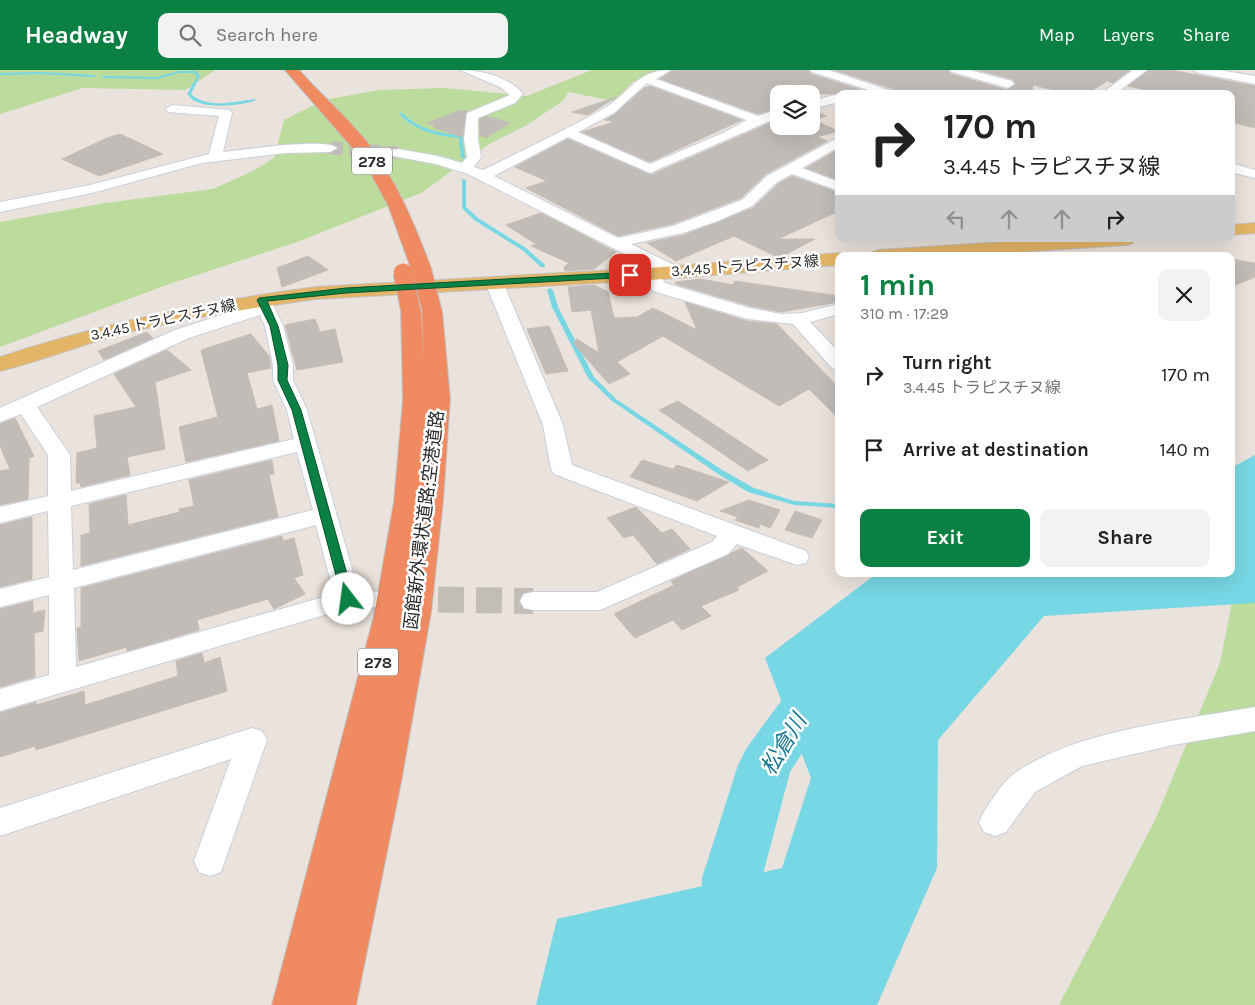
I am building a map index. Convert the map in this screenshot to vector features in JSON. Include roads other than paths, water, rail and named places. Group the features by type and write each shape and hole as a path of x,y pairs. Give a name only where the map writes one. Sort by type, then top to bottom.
{"highway":[{"name":"278","path":"280,70 337,135 366,177 389,224 394,240"},
{"name":"函館新外環状道路;空港道路","path":"292,70 361,145 381,175 406,224 408,267 421,311 438,399 430,502 416,612 384,782 335,1005"},
{"name":"函館新外環状道路;空港道路","path":"293,1005 389,616 407,502 421,311"}],"main road":[{"path":"1235,230 1255,228"},
{"path":"976,252 1092,242"},
{"name":"3.4.45 トラピスチヌ線","path":"0,364 112,330 201,310 264,303 316,293 650,274 835,259"}],"street":[{"path":"465,168 474,157 471,140 472,116 480,110 513,100 517,96 511,88 466,70"},
{"path":"483,176 616,107 633,89 646,79 665,70"},
{"path":"816,70 882,90"},
{"path":"956,70 1002,90"},
{"path":"1113,90 1141,70"},
{"path":"1199,70 1246,74 1255,80"},
{"path":"1232,88 1246,74"},
{"path":"1005,90 1018,75"},
{"path":"646,79 758,120"},
{"path":"874,90 878,89"},
{"path":"820,103 835,99"},
{"path":"172,109 226,113 216,154"},
{"path":"567,132 650,169 770,116"},
{"path":"615,243 677,230 713,218 747,203 772,179 835,145"},
{"path":"0,207 92,189 201,159 286,149 330,148"},
{"path":"398,153 432,158 465,168 672,272"},
{"path":"790,168 835,185"},
{"path":"1235,168 1255,174"},
{"path":"650,274 659,287 746,312 776,318 798,319 835,310"},
{"path":"494,282 553,425 562,469 797,557"},
{"path":"0,416 182,334 264,303 274,326 283,365 283,380 296,410 325,515 359,599 0,700"},
{"path":"798,319 835,360"},
{"path":"25,404 59,455 59,582 63,682"},
{"path":"0,515 306,443"},
{"path":"0,598 325,515"},
{"path":"533,601 600,602 720,548 734,532"},
{"path":"995,822 1024,782 1075,754 1173,733 1255,720"},
{"path":"0,822 252,740 210,861"}],"water":[{"path":"1255,455 1255,603 1044,616 938,740 937,868 877,1005 536,1005 557,919 782,868 811,778 765,658 872,577 1235,577 1235,466"}],"waterway":[{"path":"103,77 157,78 179,72 195,72 199,77 189,94 194,99 210,104 238,103 254,100"},
{"path":"0,74 40,73 94,76"},
{"path":"401,114 421,129 437,134 461,137 463,158"},
{"path":"464,180 464,207 476,219 524,249 543,266"},
{"path":"550,290 555,307 591,378 614,400 720,472 751,490 794,503 835,506"},
{"name":"松倉川","path":"730,1005 732,878 765,765 826,678"}],"tunnel":[{"path":"330,148 398,153"},
{"path":"400,599 533,601"}]}
